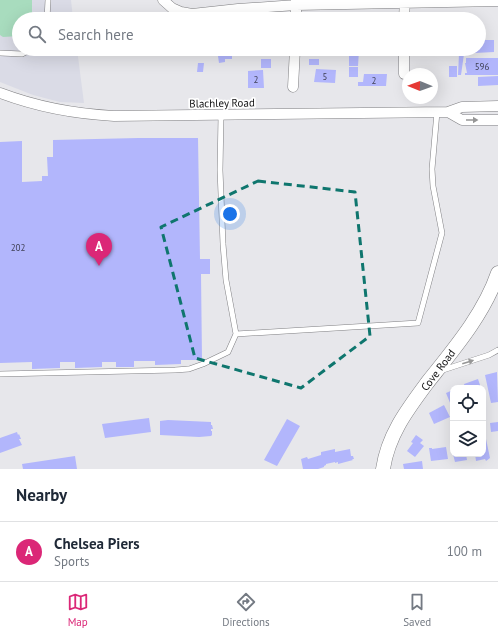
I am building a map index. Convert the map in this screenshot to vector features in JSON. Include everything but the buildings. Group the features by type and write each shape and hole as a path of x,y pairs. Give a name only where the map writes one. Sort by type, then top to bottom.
{"main road":[{"name":"Cove Road","path":"383,469 389,446 397,426 474,320 494,286 498,273"}],"street":[{"path":"163,0 172,8 181,12"},
{"path":"404,12 405,1"},
{"path":"210,12 296,3 498,1"},
{"path":"293,87 294,56"},
{"path":"404,56 404,68"},
{"name":"Blachley Road","path":"0,93 22,101 54,109 89,115 114,116 220,116 442,112 462,107 498,106"},
{"name":"Blachley Road","path":"442,112 462,120 498,120"}],"lane":[{"path":"47,12 48,0"},
{"path":"0,53 12,54"},
{"path":"236,334 418,324 442,233 433,186 432,169 442,112"},
{"path":"0,374 175,370 203,364 228,352 236,334 226,280 223,244 220,170 220,116"},
{"path":"436,372 490,355 498,350"}],"highlighted area":[{"path":"258,181 355,192 370,336 301,388 195,358 161,227"}],"shaded area":[{"path":"0,0 71,0 72,12 12,12 12,56 78,56 84,103 60,102 33,95 0,82"}],"green space":[{"path":"0,0 32,0 32,12 12,12 12,36 3,37 0,35"}],"place":[{"name":"Chelsea Piers","path":"99,266"}]}
